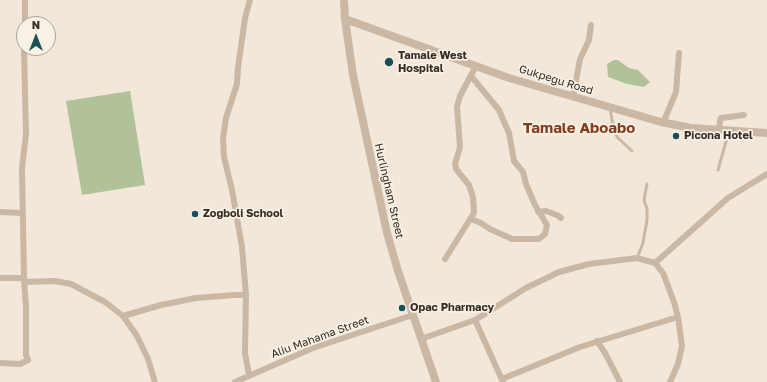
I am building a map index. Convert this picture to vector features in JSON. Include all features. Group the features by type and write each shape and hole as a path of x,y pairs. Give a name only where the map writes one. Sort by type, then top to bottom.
{"street":[{"path":"24,16 25,0"},
{"path":"249,375 245,353 246,295 242,247 232,190 224,156 223,138 226,118 237,84 244,25 250,0"},
{"name":"Hurlingham Street","path":"344,0 350,56 360,111 387,233 433,381"},
{"name":"Gukpegu Road","path":"345,19 509,78 663,123 691,128 767,133"},
{"path":"573,97 580,59 589,40 591,26"},
{"path":"663,123 676,92 679,53"},
{"path":"0,363 20,364 28,360 26,355 26,308 22,213 22,168 26,134 24,56"},
{"path":"444,259 474,214 473,197 469,185 456,169 455,164 460,147 457,107 460,96 476,66"},
{"path":"471,76 499,110 509,133 514,161 523,172 526,184 538,212 547,225 545,234 539,239 512,239 490,229 481,223 471,220"},
{"path":"718,130 722,118 744,115"},
{"path":"655,263 728,198 767,174"},
{"path":"538,212 546,211 561,218"},
{"path":"0,212 22,213"},
{"path":"421,340 475,320 526,288 559,272 589,264 637,258 655,263 663,273 669,285 678,317 682,337 681,355 670,382"},
{"path":"0,278 55,281 71,284 105,302 123,316 142,345 155,382"},
{"path":"123,316 161,305 196,298 246,295"},
{"name":"Aliu Mahama Street","path":"235,382 313,348 413,315"},
{"path":"475,320 503,380 580,347 678,317"},
{"path":"597,341 620,382"}],"lane":[{"path":"610,108 614,132 618,138 632,150"},
{"path":"718,170 729,131"},
{"path":"637,258 643,243 648,220 644,200 647,184"}],"green space":[{"path":"614,60 618,60 629,68 638,70 650,82 644,87 627,84 608,77 607,64"},
{"path":"130,91 145,185 82,195 66,101"}],"place":[{"name":"Tamale West Hospital","path":"389,62"},
{"name":"Picona Hotel","path":"676,136"},
{"name":"Zogboli School","path":"195,214"},
{"name":"Opac Pharmacy","path":"402,308"}],"district":[{"name":"Tamale Aboabo","path":"579,128"}]}
